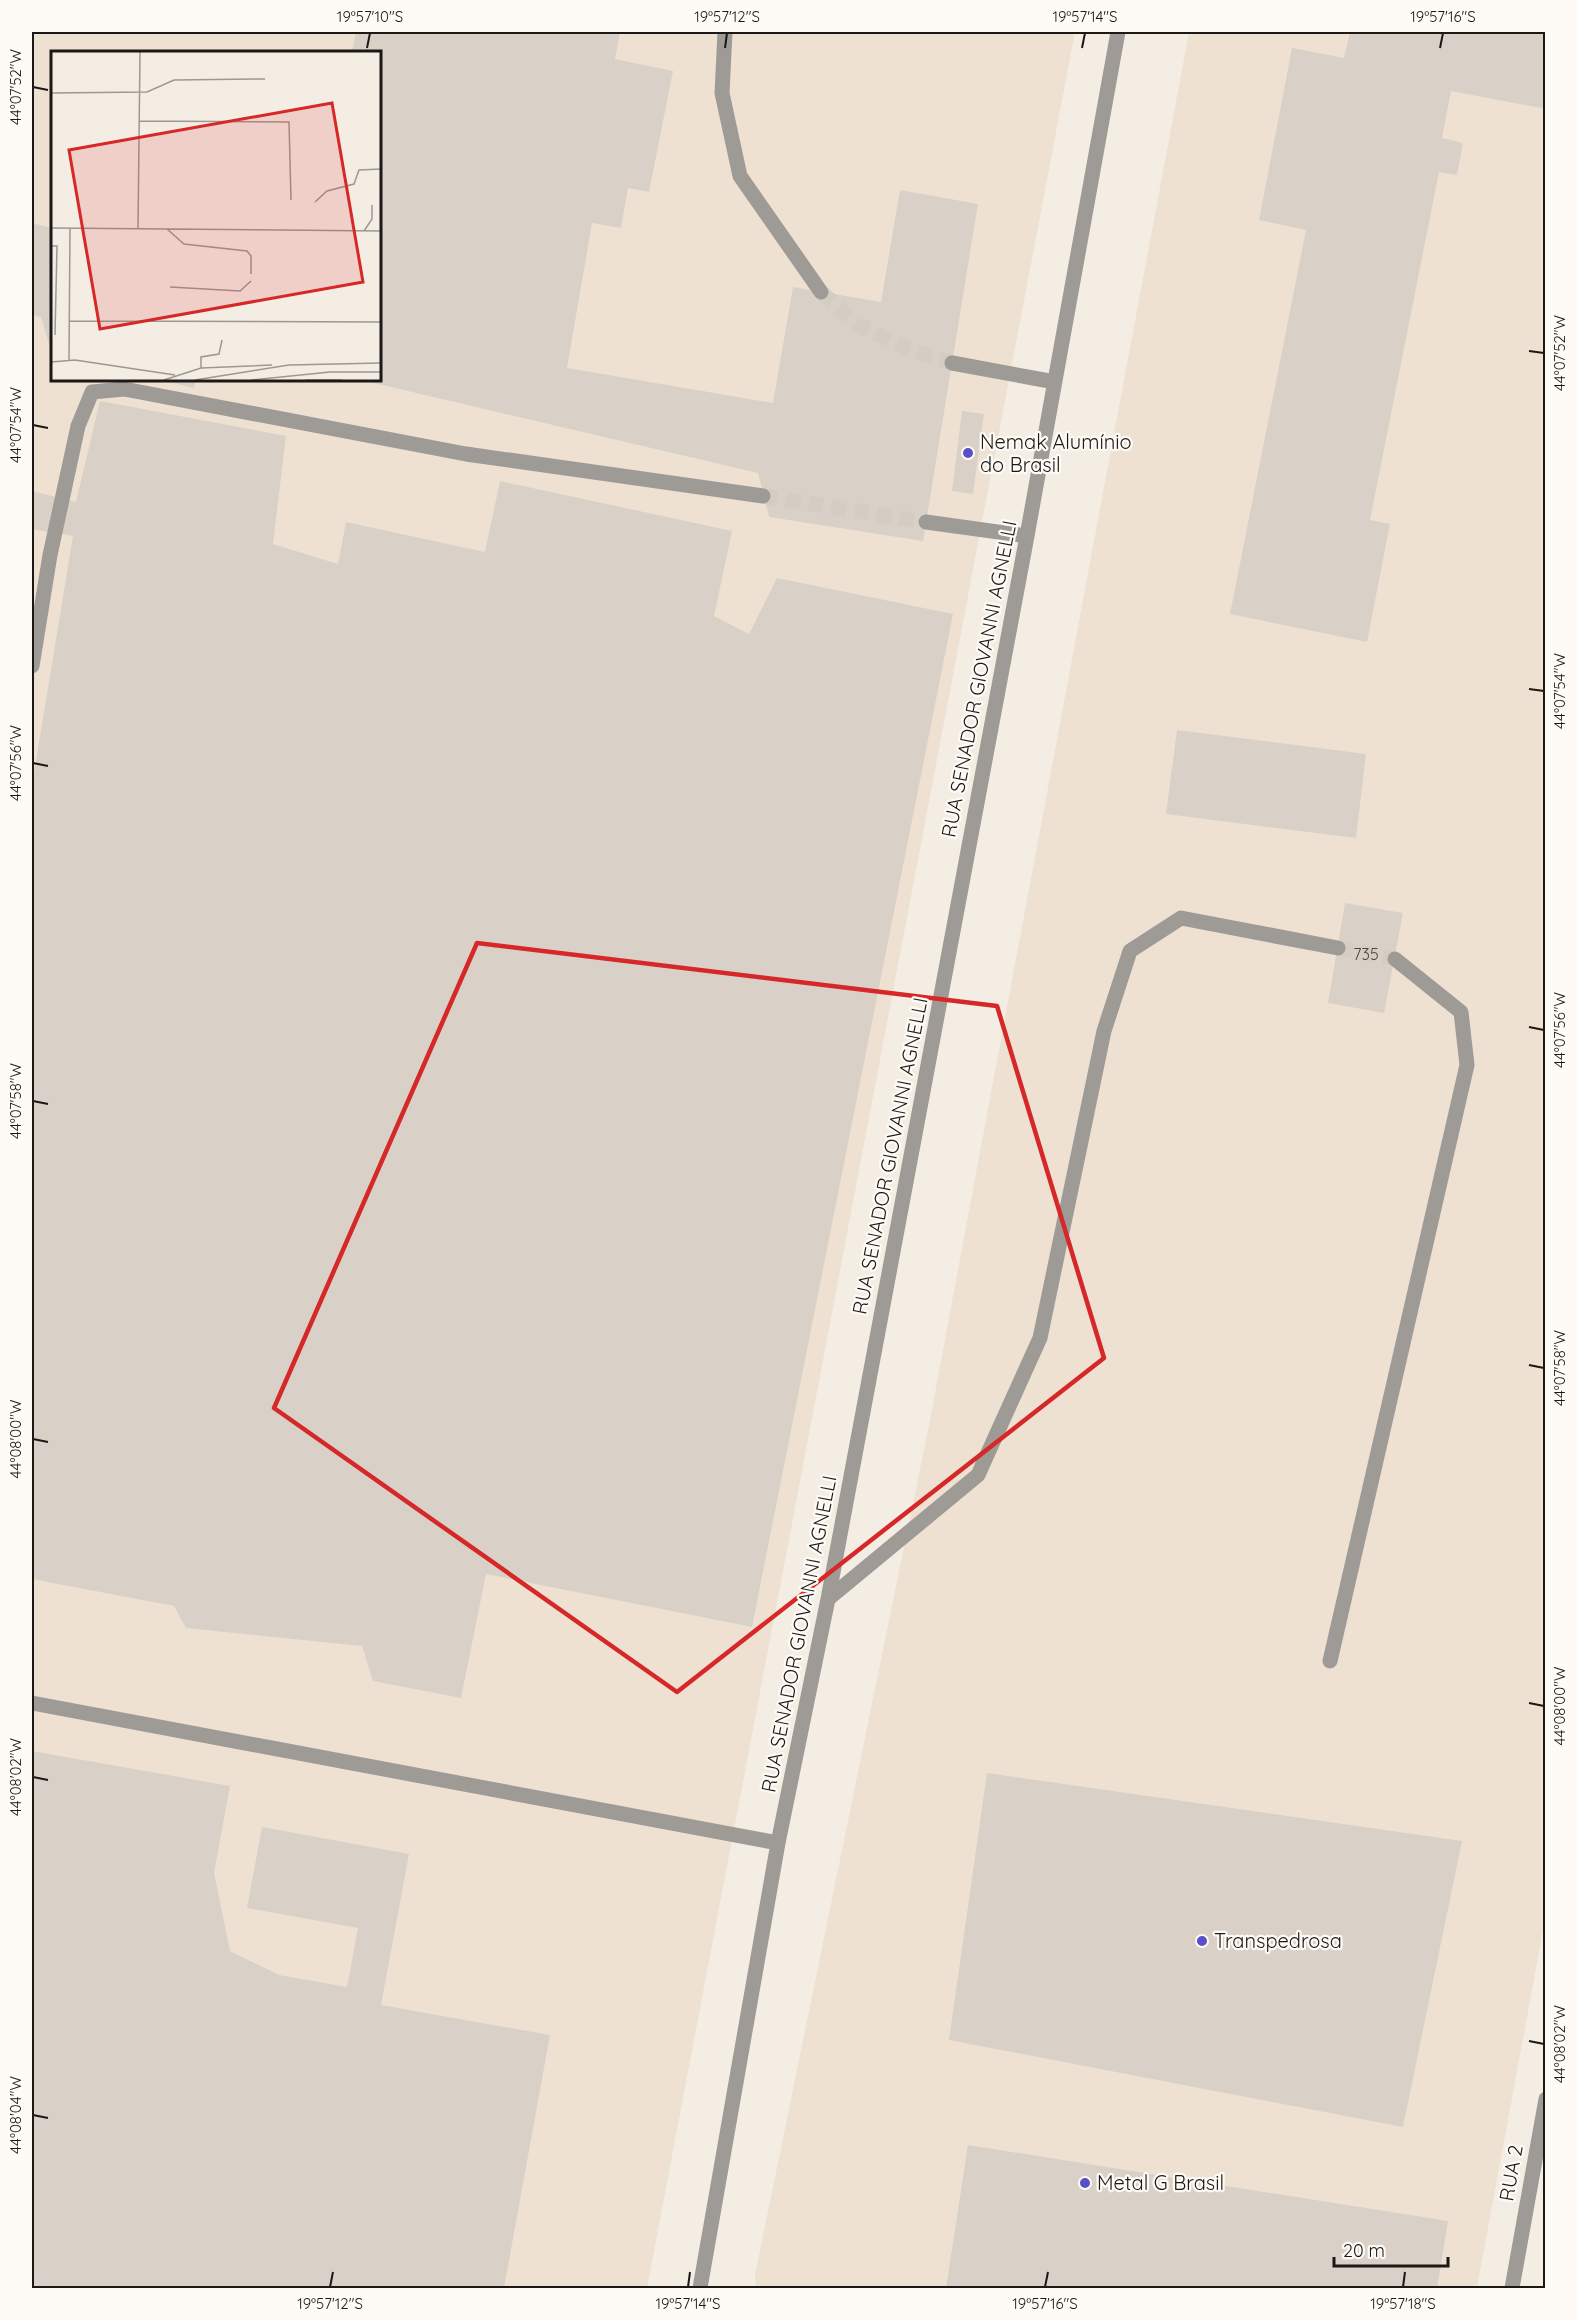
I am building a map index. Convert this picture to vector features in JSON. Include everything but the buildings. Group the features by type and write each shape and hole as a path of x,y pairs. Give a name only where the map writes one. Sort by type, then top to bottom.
{"street":[{"path":"724,32 723,93 740,176 821,292"},
{"name":"RUA SENADOR GIOVANNI AGNELLI","path":"700,2289 778,1843 828,1599 1027,536 1118,32"},
{"path":"952,363 1055,382"},
{"path":"32,666 50,555 78,426 92,392 124,389 466,454 764,496"},
{"path":"926,522 1027,536"},
{"path":"828,1599 978,1475 1040,1338 1104,1031 1130,951 1181,918 1338,948"},
{"path":"1330,1661 1467,1065 1461,1012 1395,959"},
{"path":"32,1703 778,1843"},
{"name":"RUA 2","path":"1512,2289 1545,2099"}],"highlighted area":[{"path":"477,943 997,1006 1104,1358 677,1692 274,1408"}],"shaded area":[{"path":"32,32 1075,32 647,2288 32,2288"},
{"path":"1189,32 1545,32 1546,1914 1477,2288 756,2288 755,2275 929,1425"}],"tunnel":[{"path":"821,292 859,325 905,348 952,363"},
{"path":"763,496 926,522"},
{"path":"1338,948 1395,959"}],"place":[{"name":"Nemak Alumínio do Brasil","path":"968,453"},
{"name":"Transpedrosa","path":"1202,1941"},
{"name":"Metal G Brasil","path":"1085,2183"}]}
